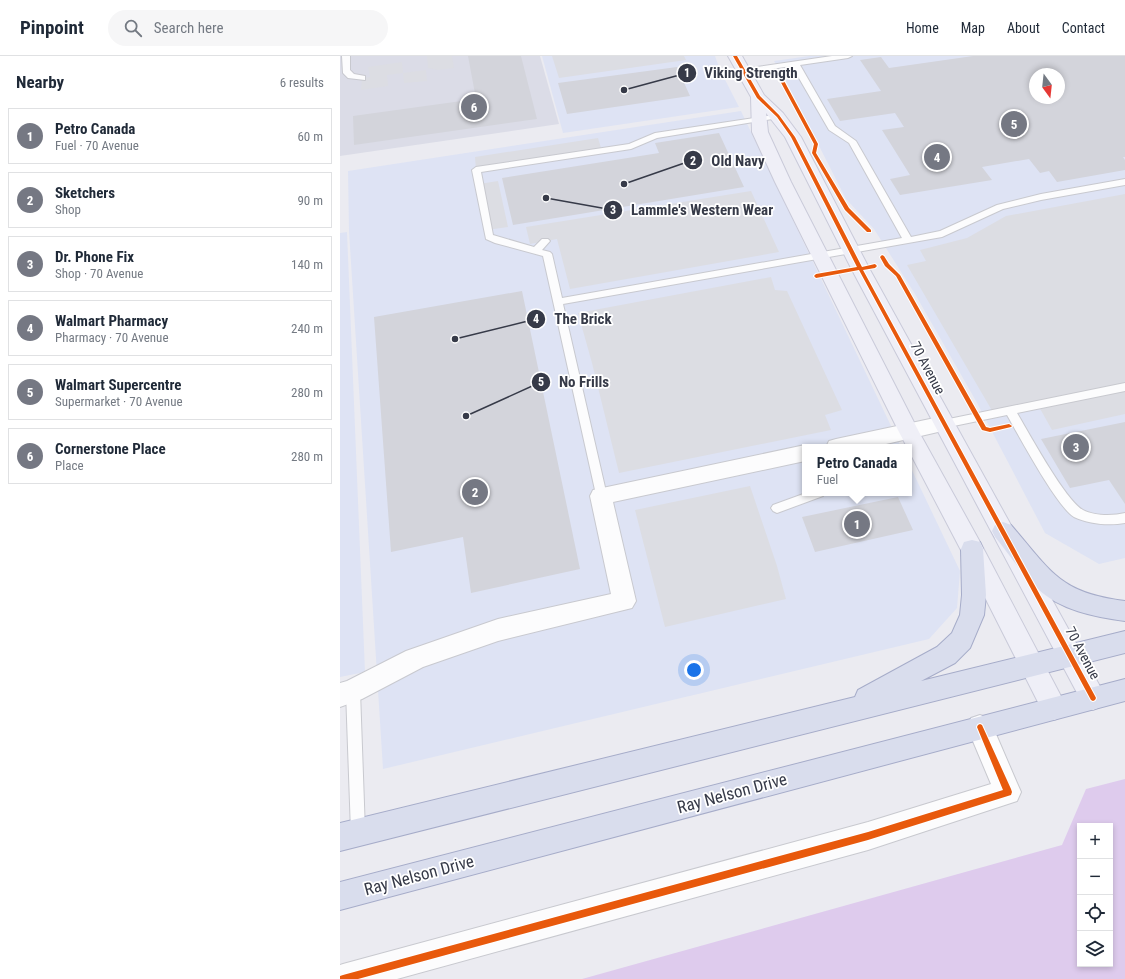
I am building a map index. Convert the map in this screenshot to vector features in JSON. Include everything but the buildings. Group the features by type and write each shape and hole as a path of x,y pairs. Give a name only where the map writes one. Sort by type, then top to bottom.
{"highway":[{"path":"1003,531 1046,582 1073,600 1107,609 1125,611"},
{"path":"839,713 946,655 961,640 972,615 974,595 972,549"},
{"path":"349,834 1125,642"},
{"name":"Ray Nelson Drive","path":"340,896 1125,690"}],"street":[{"name":"70 Avenue","path":"735,56 758,98 778,116 796,141 944,424 1093,698"},
{"name":"70 Avenue","path":"758,98 760,132 783,182 909,432 1033,665 1054,708"},
{"path":"851,444 944,424"},
{"path":"346,693 414,659 498,630 624,600 601,496 802,455"},
{"path":"342,979 868,836 1008,792 980,728"}],"lane":[{"path":"346,56 346,71 351,76 362,78"},
{"path":"743,71 848,56"},
{"path":"795,64 832,128 852,141 908,240"},
{"path":"601,496 547,254 498,241 489,237 476,170 631,146 655,136 778,116"},
{"path":"558,302 942,234 1009,204 1125,182"},
{"path":"536,251 545,241"},
{"path":"944,424 1125,387"},
{"path":"1010,411 1065,501 1078,513 1093,518 1116,520 1125,518"},
{"path":"777,508 811,496"},
{"path":"346,693 349,834"}],"shaded area":[{"path":"340,56 540,56 559,124 340,156"},
{"path":"427,56 452,56 454,68 437,70 428,68"},
{"path":"542,56 715,56 720,70 739,107 563,133"},
{"path":"552,56 684,56 686,60 559,78"},
{"path":"809,56 1125,56 1125,558 1099,564 1045,533 976,401 915,294 874,229 846,199 785,79 774,61"},
{"path":"402,62 403,73 387,75 388,86 361,90 362,78 370,77 368,67"},
{"path":"426,70 427,81 404,83 403,73"},
{"path":"741,111 900,444 802,444 802,496 912,496 912,470 960,571 957,608 929,639 383,769 349,231 348,171"},
{"path":"598,138 602,151 476,170 475,157"},
{"path":"498,181 508,227 487,230 479,184"},
{"path":"751,191 779,252 570,289 557,239 530,244 526,227"},
{"path":"1125,194 1125,414 1052,430 1038,405 994,414 907,265 926,261 920,250 967,238 1006,216"},
{"path":"347,232 365,672 340,677 340,233"},
{"path":"771,277 775,290 787,291 842,410 825,415 831,430 619,473 578,313"},
{"path":"750,486 777,566 786,599 665,627 635,510"},
{"path":"1125,779 1125,979 582,979 1062,845 1086,789"}],"cycle path":[{"path":"735,56 758,97 778,116 793,137 860,268 1093,698"},
{"path":"780,77 816,144 814,153 847,209 869,231"},
{"path":"882,257 887,265 898,275 984,429 990,430 1009,426"},
{"path":"816,276 875,266"},
{"path":"343,979 868,836 1008,792 980,727"}],"place":[{"name":"Viking Strength","path":"624,90"},
{"name":"Cornerstone Place","path":"474,107"},
{"name":"Walmart Supercentre","path":"1014,124"},
{"name":"Walmart Pharmacy","path":"937,157"},
{"name":"Old Navy","path":"624,184"},
{"name":"Lammle's Western Wear","path":"546,198"},
{"name":"The Brick","path":"455,339"},
{"name":"No Frills","path":"466,416"},
{"name":"Dr. Phone Fix","path":"1076,447"},
{"name":"Sketchers","path":"475,492"},
{"name":"Petro Canada","path":"857,524"}]}
